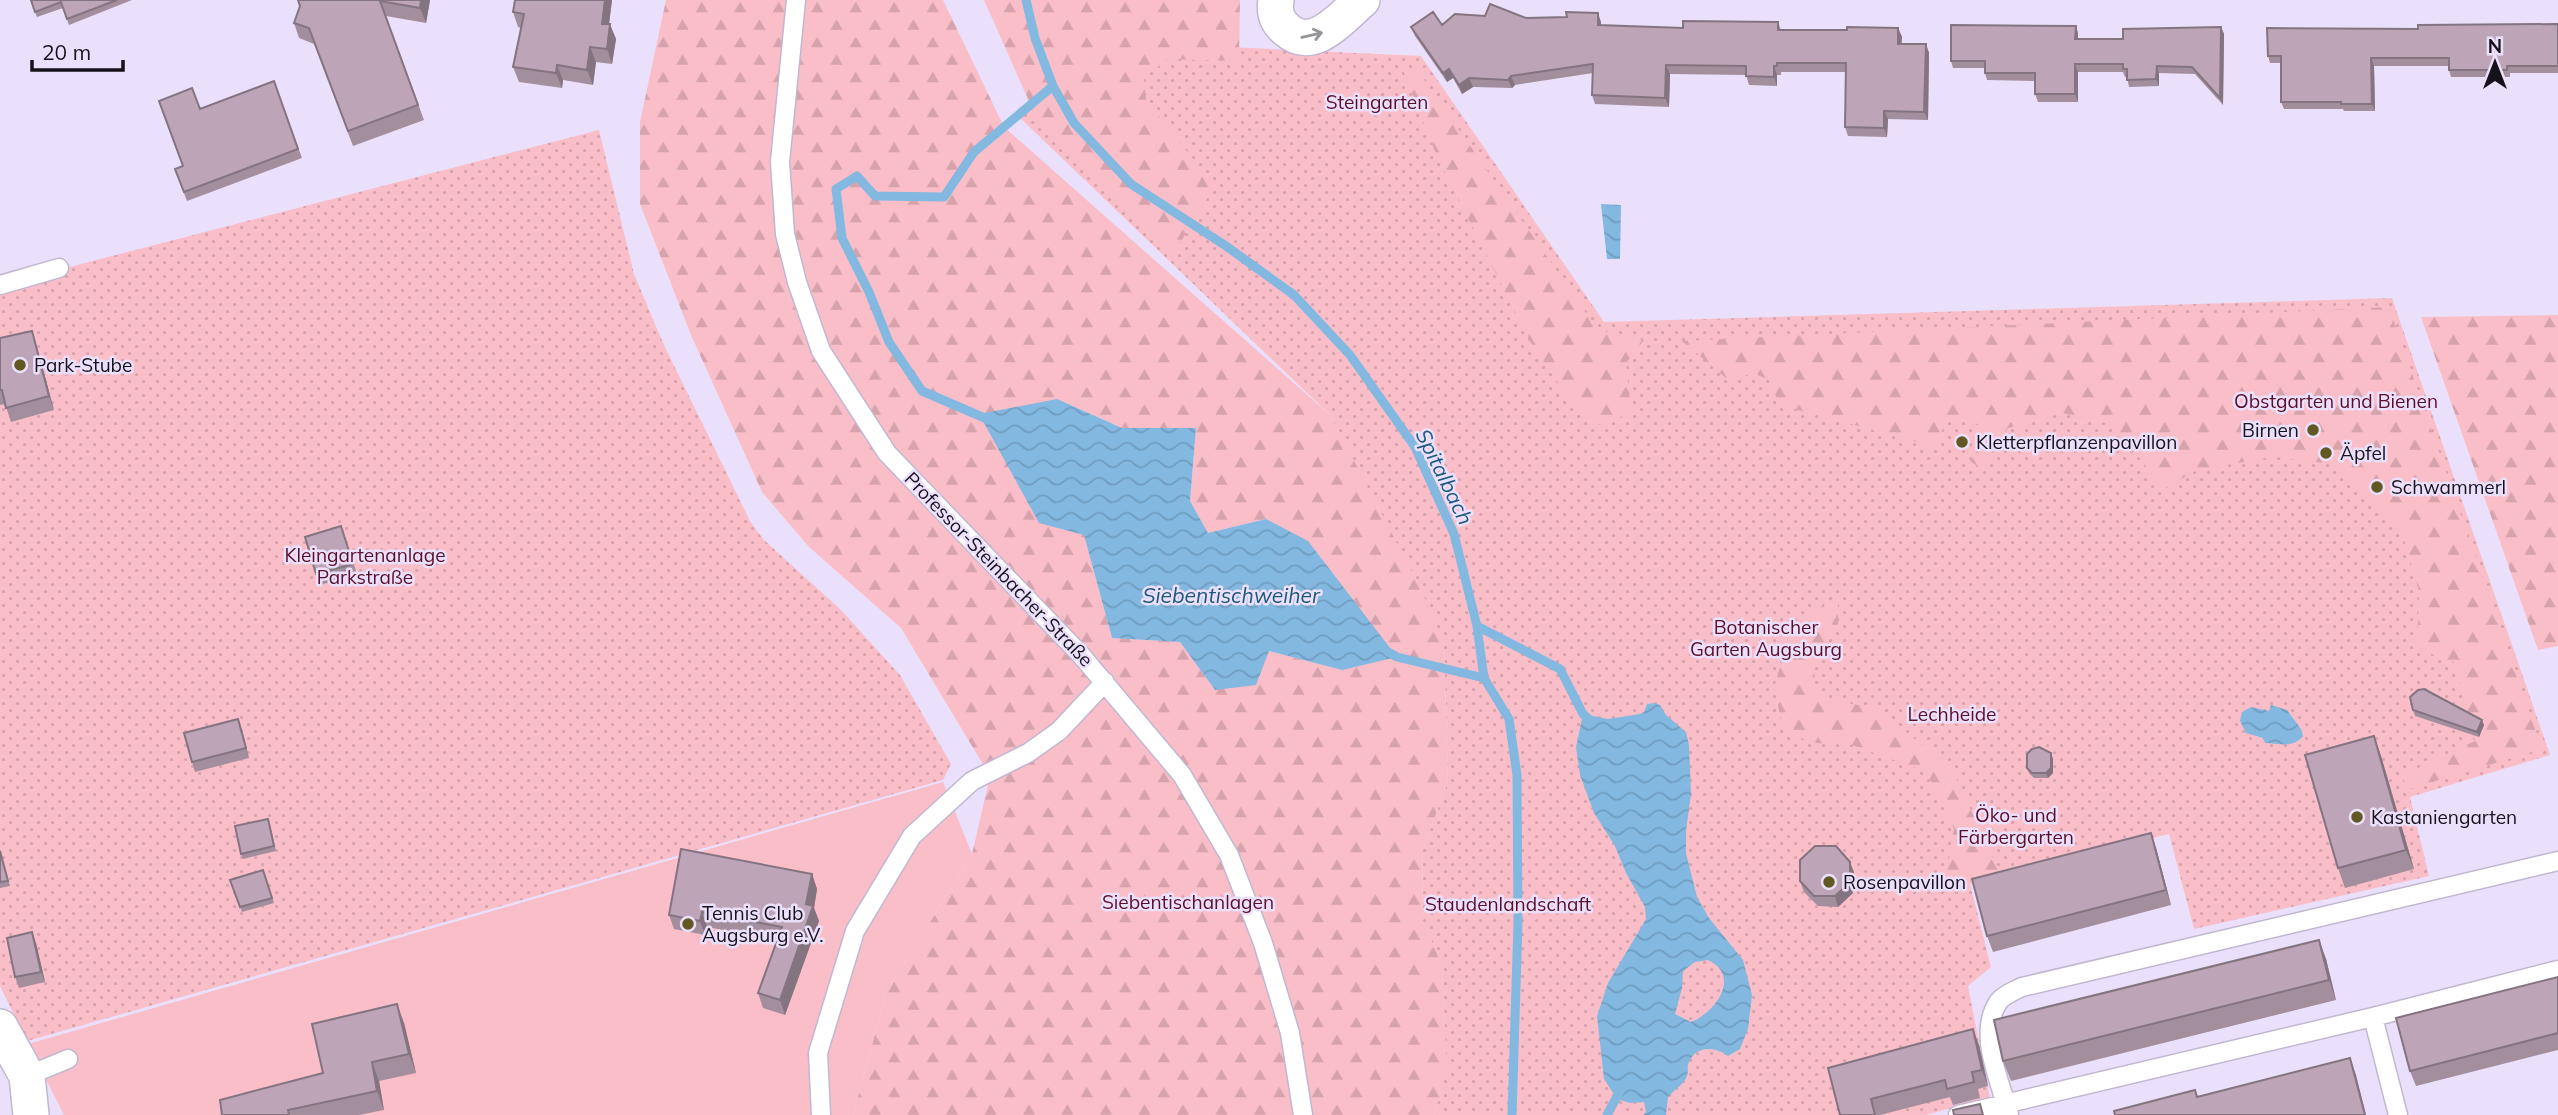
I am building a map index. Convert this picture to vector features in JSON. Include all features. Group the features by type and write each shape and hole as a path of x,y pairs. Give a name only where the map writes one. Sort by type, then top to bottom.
{"street":[{"path":"1276,0 1277,18 1283,27 1301,37 1321,34 1362,0"},
{"path":"0,1027 27,1076 31,1115"}],"lane":[{"name":"Professor-Steinbacher-Straße","path":"796,0 780,162 785,234 797,282 821,351 887,453 989,556 1105,682 1182,775 1228,855 1263,943 1290,1033 1303,1115"},
{"path":"0,285 27,280 59,268"},
{"path":"821,1115 818,1053 855,931 912,836 972,781 1028,753 1059,731 1105,682"},
{"path":"2007,1109 1989,1041 1997,1003 2006,994 2022,987 2558,861"},
{"path":"1958,1115 2007,1109 2558,970"},
{"path":"2373,1017 2401,1113"},
{"path":"27,1076 68,1059"}],"green space":[{"name":"Siebentischanlagen","path":"666,0 943,0 1004,127 1330,415 1421,589 1444,645 1448,781 1423,849 1422,918 1442,966 1447,1068 1434,1115 853,1115 886,993 972,854 990,776 901,628 809,547 762,492 691,335 640,204 640,122","holes":["1057,399 1122,428 1196,428 1190,501 1208,533 1266,519 1342,670 1269,651 1215,690 1180,642 1112,638 1084,534"]},
{"path":"984,0 1240,0 1239,61 1168,59 1144,78 1146,100 1215,186 1173,254 1036,117"},
{"name":"Botanischer Garten Augsburg","path":"1035,38 1421,56 1604,322 2392,298 2550,755 2410,797 2429,876 2194,929 2169,834 1970,884 1991,967 1968,986 1990,1098 1925,1115 1434,1115 1440,1093 1445,1033 1442,966 1422,919 1423,849 1448,781 1444,645 1330,415 1020,118 1051,76"},
{"path":"1403,70 1418,71 1598,330 1644,340 1626,363 1631,410 1605,428 1577,411 1529,340 1436,154"},
{"name":"Kleingartenanlage Parkstraße","path":"599,130 634,274 663,343 750,521 763,539 841,610 900,675 951,764 943,780 27,1041 0,986 0,285"},
{"name":"Obstgarten und Bienen","path":"2389,307 2542,749 2406,790 2403,775 2475,741 2454,662 2417,649 2419,591 2402,532 2334,464 2272,457 2197,470 2164,489 2113,425 2063,413 2008,428 1981,469 1969,460 1981,449 1983,432 1978,424 1969,420 1959,419 1943,428 1941,438 1944,452 1908,439 1779,405 1770,380 1755,374 1726,378 1682,341"},
{"path":"2558,315 2558,646 2538,650 2421,317"},
{"path":"1838,598 1838,625 1814,663 1815,683 1830,700 1875,708 1951,767 1999,871 1944,889 1954,829 1929,777 1922,770 1852,745 1817,743 1797,737 1781,719 1774,688 1789,635 1819,608"},
{"name":"Tennis Club Augsburg e.V.","path":"943,782 972,854 886,993 853,1115 64,1115 28,1044"}],"water":[{"path":"1601,204 1621,205 1620,259 1607,259"},
{"name":"Siebentischweiher","path":"1057,399 1122,428 1196,428 1190,501 1208,533 1266,519 1308,541 1397,657 1342,670 1269,651 1256,685 1215,690 1180,642 1112,638 1084,535 1039,523 979,414"},
{"path":"1647,704 1660,705 1666,715 1686,732 1691,794 1686,853 1697,897 1709,918 1743,960 1752,995 1748,1029 1740,1049 1728,1056 1708,1049 1693,1055 1686,1079 1668,1097 1666,1115 1643,1115 1646,1112 1644,1102 1630,1103 1617,1099 1604,1079 1597,1016 1608,983 1646,919 1645,907 1615,846 1594,813 1580,775 1576,747 1583,714 1608,719 1640,714 1644,712","holes":["1708,960 1718,967 1724,984 1721,994 1709,1011 1691,1022 1675,1014 1682,988 1683,971 1695,962"]},
{"path":"2271,705 2287,710 2301,729 2303,736 2295,743 2265,743 2263,738 2246,733 2240,721 2242,712 2251,707 2269,711"}],"building":[{"path":"31,0 117,0 67,19 61,2 35,12"},
{"path":"298,0 421,0 420,8 380,1 418,105 348,131 309,28 294,23 300,6"},
{"path":"515,0 605,0 602,24 610,24 607,49 590,47 587,70 557,65 556,73 513,67 524,14 513,12"},
{"path":"1490,4 1526,18 1567,17 1566,12 1598,13 1598,25 1683,28 1683,21 1778,22 1778,30 1898,28 1898,44 1926,44 1924,112 1884,111 1884,128 1845,127 1846,63 1777,63 1777,66 1774,66 1774,77 1746,76 1746,66 1666,65 1665,98 1592,95 1593,64 1511,76 1508,80 1469,78 1459,85 1449,69 1443,73 1411,27 1433,12 1442,25 1455,14 1485,16"},
{"path":"2558,24 2558,66 2507,66 2507,70 2449,70 2449,58 2371,58 2372,104 2281,102 2281,56 2268,56 2267,28 2418,29 2418,25"},
{"path":"1951,25 2076,26 2075,39 2123,39 2123,29 2221,27 2220,98 2192,67 2157,66 2156,79 2127,80 2127,69 2123,69 2123,64 2075,64 2075,94 2035,94 2035,73 1985,73 1985,61 1951,61"},
{"path":"274,81 298,149 184,192 175,169 183,166 159,101 192,88 200,109"},
{"path":"32,331 49,396 6,408 0,390 0,338"},
{"path":"341,526 353,564 316,574 305,537"},
{"path":"2424,689 2482,720 2477,732 2413,710 2410,697 2418,690"},
{"path":"238,719 246,748 192,762 184,733"},
{"path":"2374,736 2406,850 2338,868 2305,755"},
{"path":"2039,747 2051,753 2051,768 2046,773 2032,773 2027,768 2027,754"},
{"path":"268,819 274,846 241,854 235,826"},
{"path":"2151,833 2166,890 1987,936 1972,879"},
{"name":"Rosenpavillon","path":"1815,846 1836,846 1850,862 1850,882 1835,896 1814,896 1800,881 1800,860"},
{"path":"681,849 812,874 806,904 813,906 780,1000 758,993 782,927 702,912 700,921 669,915"},
{"path":"0,851 8,881 0,882"},
{"path":"263,870 272,898 240,907 230,880"},
{"path":"32,932 41,972 15,977 7,938"},
{"path":"2319,940 2329,980 2003,1061 1994,1020"},
{"path":"2558,977 2558,1033 2410,1071 2396,1018"},
{"path":"397,1004 409,1054 372,1062 377,1091 288,1110 289,1115 222,1115 220,1100 323,1073 312,1024"},
{"path":"1973,1029 1982,1070 1972,1072 1974,1082 1947,1089 1945,1080 1871,1099 1875,1115 1840,1115 1828,1068"},
{"path":"2350,1058 2365,1115 2115,1115 2114,1111 2195,1090 2197,1097"},
{"path":"1980,1104 1983,1115 1954,1115 1953,1110"}],"waterway":[{"name":"Spitalbach","path":"1026,0 1035,38 1053,86 1074,123 1131,184 1226,246 1294,295 1350,355 1415,447 1454,534 1477,626 1484,678 1509,719 1517,775 1518,922 1512,1115"},
{"path":"987,419 922,391 889,342 869,292 842,238 836,189 857,176 875,196 944,197 974,152 1053,86"},
{"path":"1477,626 1560,669 1583,714 1591,721"},
{"path":"1388,652 1397,657 1484,678"},
{"path":"1607,1115 1621,1089"}],"place":[{"name":"Park-Stube","path":"20,365"},
{"name":"Birnen","path":"2313,430"},
{"name":"Kletterpflanzenpavillon","path":"1962,442"},
{"name":"Äpfel","path":"2326,453"},
{"name":"Schwammerl","path":"2377,487"},
{"name":"Kastaniengarten","path":"2357,817"},
{"name":"Rosenpavillon","path":"1829,882"},
{"name":"Tennis Club Augsburg e.V.","path":"688,924"}],"park label":[{"name":"Steingarten","path":"1377,102"},
{"name":"Lechheide","path":"1952,714"},
{"name":"Öko- und Färbergarten","path":"2016,826"},
{"name":"Staudenlandschaft","path":"1508,904"}]}
